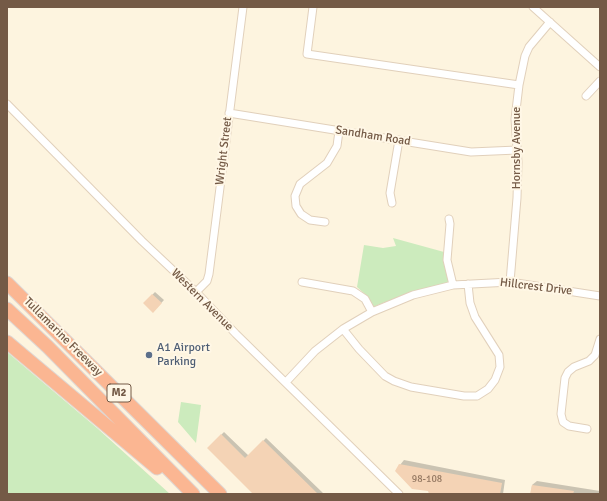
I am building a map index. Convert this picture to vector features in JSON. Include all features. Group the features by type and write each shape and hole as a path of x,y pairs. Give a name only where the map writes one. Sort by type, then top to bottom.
{"highway":[{"name":"Tullamarine Freeway","path":"7,283 220,494"},
{"name":"Tullamarine Freeway","path":"7,310 53,352 193,494"},
{"path":"7,342 100,422 190,494"}],"street":[{"name":"Wright Street","path":"196,292 206,281 209,274 243,7"},
{"path":"313,7 307,54 519,85"},
{"path":"533,7 600,67"},
{"name":"Hornsby Avenue","path":"510,282 517,198 517,150 515,119 519,85 525,56 532,42 550,22"},
{"path":"586,96 600,81"},
{"name":"Western Avenue","path":"7,104 142,241 196,292 236,334 399,494"},
{"name":"Sandham Road","path":"229,113 471,152 517,150"},
{"path":"325,222 310,220 301,214 296,206 295,196 300,184 327,163 337,146 339,131"},
{"path":"392,203 390,193 399,140"},
{"path":"449,219 450,224 447,260 453,285"},
{"path":"302,282 353,291 365,299 372,312"},
{"name":"Hillcrest Drive","path":"286,382 315,351 343,329 372,312 413,295 453,285 510,282 600,296"},
{"path":"343,329 385,376 394,381 411,387 464,396 477,396 488,389 495,380 500,367 499,355 481,329 475,317 470,303 468,284"},
{"path":"587,429 569,426 563,422 561,414 566,378 568,372 574,367 589,361 595,355 600,339"}],"green space":[{"path":"393,238 444,252 449,283 413,291 373,307 367,296 357,287 364,245 383,248 396,246"},
{"path":"7,352 97,428 170,494 7,494"},
{"path":"181,402 201,405 196,443 178,422"}],"building":[{"path":"152,294 162,303 153,313 143,303"},
{"path":"221,434 245,458 263,440 318,494 253,494 207,448"},
{"path":"399,464 502,483 500,494 429,494 428,491 412,489 395,471"},
{"path":"532,485 574,491 573,494 530,494"}],"place":[{"name":"A1 Airport Parking","path":"149,355"}]}
